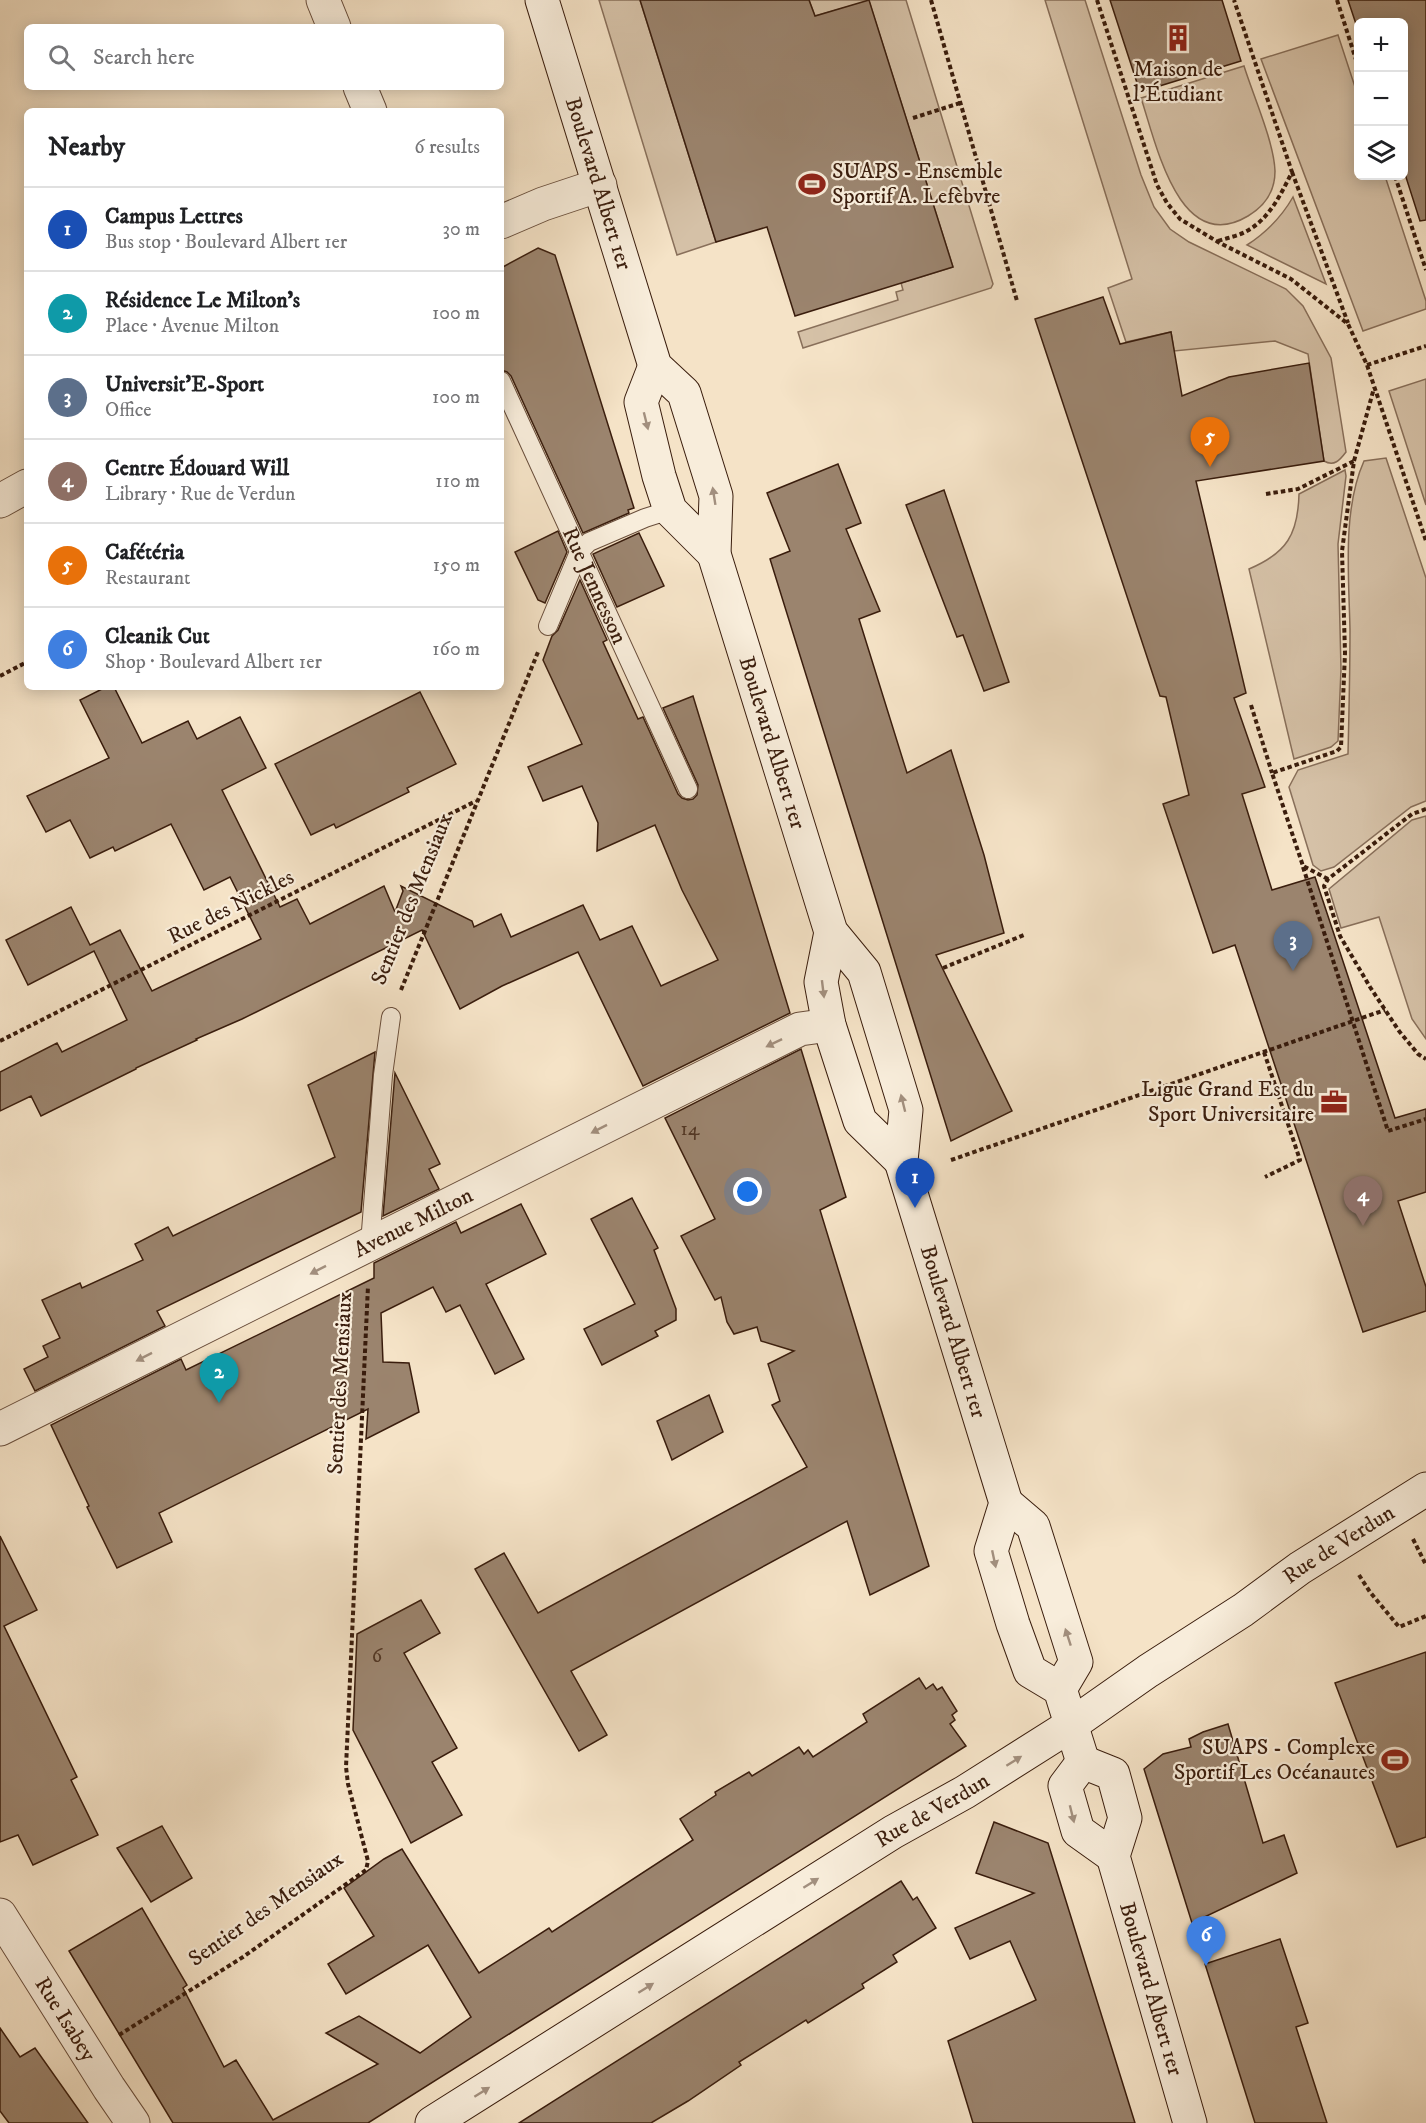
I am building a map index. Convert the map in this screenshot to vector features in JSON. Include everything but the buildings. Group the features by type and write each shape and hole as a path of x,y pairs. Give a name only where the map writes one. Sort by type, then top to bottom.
{"main road":[{"path":"323,0 333,24"},
{"name":"Boulevard Albert 1er","path":"542,0 655,366 684,393 716,496 714,554 831,932 864,972 906,1110 901,1161 1006,1503"},
{"path":"361,90 369,108"},
{"path":"504,221 543,204 600,185"},
{"name":"Boulevard Albert 1er","path":"655,366 641,402 659,476 670,510 714,554"},
{"path":"0,501 24,488"},
{"name":"Boulevard Albert 1er","path":"831,932 821,982 829,1025 860,1121 901,1161"},
{"name":"Avenue Milton","path":"0,1429 800,1029 829,1025"},
{"name":"Rue de Verdun","path":"432,2123 893,1832 965,1792 1071,1725 1148,1671 1243,1610 1300,1568 1426,1489"},
{"path":"1060,1689 1076,1662 1034,1526 1006,1503 991,1551 1030,1671 1060,1689 1083,1762"},
{"path":"1083,1762 1113,1774 1125,1818 1113,1856 1078,1831 1074,1823 1065,1786 1083,1762"},
{"name":"Boulevard Albert 1er","path":"1113,1856 1190,2123"},
{"name":"Rue Isabey","path":"0,1915 133,2123"}],"lane":[{"name":"Rue Jennesson","path":"504,388 688,789"},
{"path":"548,626 579,552 589,542 670,510"},
{"name":"Sentier des Mensiaux","path":"370,1244 383,1075 391,1017"}],"path":[{"path":"931,0 1017,301"},
{"path":"1097,0 1157,185 1167,203 1180,219 1218,242 1291,279 1348,324"},
{"path":"1234,0 1292,172 1348,324 1367,365 1426,541"},
{"path":"1336,0 1354,52"},
{"path":"913,118 960,103"},
{"path":"1218,242 1247,231 1263,217 1277,201 1292,172"},
{"path":"1396,180 1426,270"},
{"path":"1367,365 1426,346"},
{"path":"1272,773 1337,751 1343,741 1345,653 1342,551 1354,461 1374,387"},
{"path":"1266,494 1298,489 1354,461"},
{"name":"Sentier des Mensiaux","path":"391,1017 548,626"},
{"path":"0,676 24,664"},
{"path":"1251,705 1388,1131 1426,1119"},
{"name":"Rue des Nickles","path":"0,1041 476,801"},
{"path":"1426,809 1412,814 1328,879 1324,886 1340,936 1385,1010 1418,1054 1426,1059"},
{"path":"1303,866 1328,879"},
{"path":"943,968 1024,935"},
{"path":"951,1160 1385,1010"},
{"path":"1264,1052 1300,1160 1265,1177"},
{"name":"Sentier des Mensiaux","path":"114,2038 243,1957 366,1870 368,1861 348,1784 346,1767 370,1244"},
{"path":"1413,1539 1426,1565"},
{"path":"1358,1574 1399,1627 1426,1616"}],"shaded area":[{"path":"599,0 640,0 716,242 677,255"},
{"path":"809,0 906,0 993,284 991,288 803,348 798,332 898,300 896,292 903,290 901,283 953,267 869,1 815,16"},
{"path":"1045,0 1085,0 1141,175 1154,207 1170,229 1189,242 1286,289 1303,306 1331,358 1346,452 1337,462 1324,461 1308,354 1275,341 1174,351 1171,332 1126,342 1108,288 1132,279"},
{"path":"1338,35 1354,84 1354,180 1386,180 1426,301 1426,309 1363,331 1261,59"},
{"path":"1244,66 1271,146 1275,178 1268,197 1259,208 1248,216 1224,225 1204,221 1188,209 1174,189 1163,166 1141,98"},
{"path":"1293,197 1326,284 1247,245 1273,224"},
{"path":"1426,379 1426,505 1389,391"},
{"path":"1386,458 1426,578 1426,801 1411,807 1334,867 1321,871 1313,865 1289,787 1298,770 1348,754 1350,645 1348,544 1352,501 1364,461"},
{"path":"1345,470 1338,544 1341,669 1338,741 1331,747 1294,759 1249,569 1273,556 1288,540 1296,520 1299,494"},
{"path":"1426,816 1426,1039 1412,1019 1379,917 1341,928 1329,889 1412,820"}],"place":[{"name":"Maison de l'Étudiant","path":"1178,38"},
{"name":"SUAPS - Ensemble Sportif A. Lefèbvre","path":"812,184"},
{"name":"Cafétéria","path":"1210,467"},
{"name":"Universit’E-Sport","path":"1293,971"},
{"name":"Ligue Grand Est du Sport Universitaire","path":"1334,1102"},
{"name":"Campus Lettres","path":"915,1208"},
{"name":"Centre Édouard Will","path":"1363,1226"},
{"name":"Résidence Le Milton's","path":"219,1403"},
{"name":"SUAPS - Complexe Sportif Les Océanautes","path":"1395,1760"},
{"name":"Cleanik Cut","path":"1206,1966"}]}
